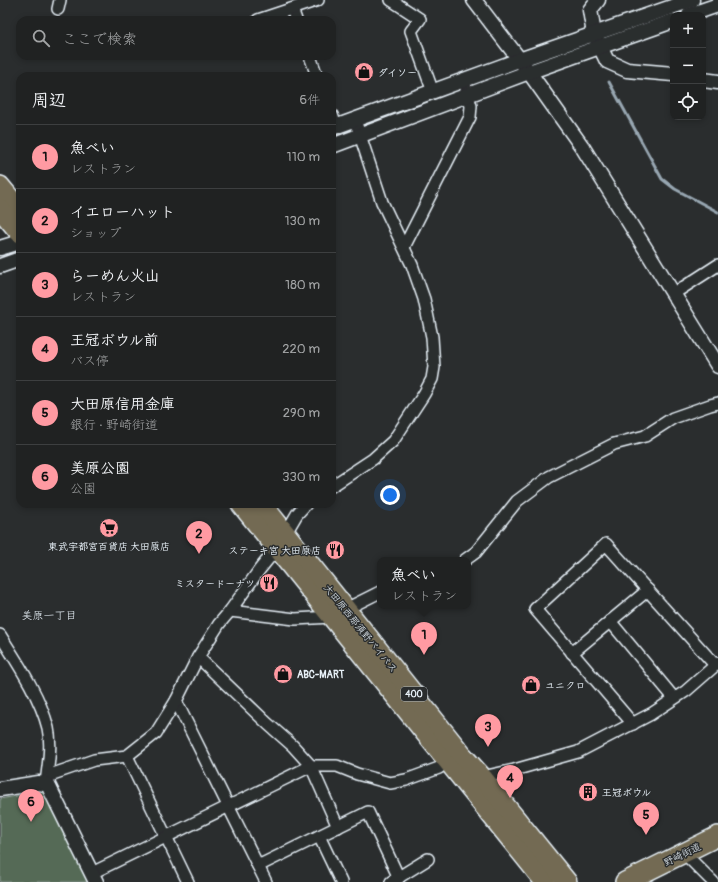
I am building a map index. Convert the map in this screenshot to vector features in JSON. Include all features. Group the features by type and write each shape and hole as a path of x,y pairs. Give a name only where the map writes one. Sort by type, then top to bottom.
{"highway":[{"path":"0,186 16,205"},
{"path":"0,209 16,228"},
{"name":"大田原西那須野バイパス","path":"244,508 281,541 339,613 482,777 567,882"},
{"name":"大田原西那須野バイパス","path":"264,508 281,541"},
{"name":"大田原西那須野バイパス","path":"339,613 448,761 544,882"},
{"name":"野崎街道","path":"626,882 718,836"}],"street":[{"path":"270,16 318,0"},
{"path":"391,0 420,19 411,31 433,92"},
{"path":"474,0 584,148 718,366"},
{"path":"598,0 590,10 594,34 607,61 627,70 670,74"},
{"path":"336,123 355,120 519,60 692,0"},
{"path":"698,12 718,5"},
{"path":"292,9 295,16"},
{"path":"336,145 529,72 670,22"},
{"path":"311,60 316,72"},
{"path":"706,80 718,82"},
{"path":"404,247 470,117 471,106 464,81"},
{"path":"336,483 373,459 393,441 413,412 432,379 434,368 432,337 424,299 412,265 382,202 355,120"},
{"path":"0,248 16,243"},
{"path":"0,266 16,260"},
{"path":"673,294 718,266"},
{"path":"469,557 476,552 517,501 549,477 614,444 645,436 673,418 718,403"},
{"path":"46,784 53,774 94,760 127,756 156,733 176,701 198,657 219,624 281,541 303,508"},
{"path":"482,777 514,770 578,752 633,724 686,691 717,664 606,544 535,609 633,724"},
{"path":"572,653 648,590"},
{"path":"230,611 295,619 339,613 377,594"},
{"path":"610,621 674,698"},
{"path":"0,635 35,695 48,728 50,751 46,784"},
{"path":"198,657 293,746 311,766 338,827"},
{"path":"176,701 266,882"},
{"path":"127,756 188,882"},
{"path":"0,789 39,783 46,784 50,787 94,878 166,836 311,766 337,766 363,776 390,783 406,780 439,768 448,761"},
{"path":"258,866 368,812 395,880 428,859"},
{"path":"319,836 341,882"},
{"path":"684,853 714,882"}],"green space":[{"path":"44,791 91,882 0,882 0,799"}],"waterway":[{"path":"609,82 662,179 675,189 718,212"}],"place":[{"name":"ダイソー","path":"364,72"},
{"name":"東武宇都宮百貨店 大田原店","path":"109,528"},
{"name":"ステーキ宮 大田原店","path":"335,550"},
{"name":"イエローハット","path":"199,554"},
{"name":"ミスタードーナツ","path":"269,583"},
{"name":"魚べい","path":"424,655"},
{"name":"ABC-MART","path":"283,674"},
{"name":"ユニクロ","path":"531,685"},
{"name":"らーめん火山","path":"488,747"},
{"name":"王冠ボウル","path":"588,792"},
{"name":"王冠ボウル前","path":"510,798"},
{"name":"美原公園","path":"31,822"},
{"name":"大田原信用金庫","path":"646,835"}],"district":[{"name":"美原一丁目","path":"49,615"}]}
